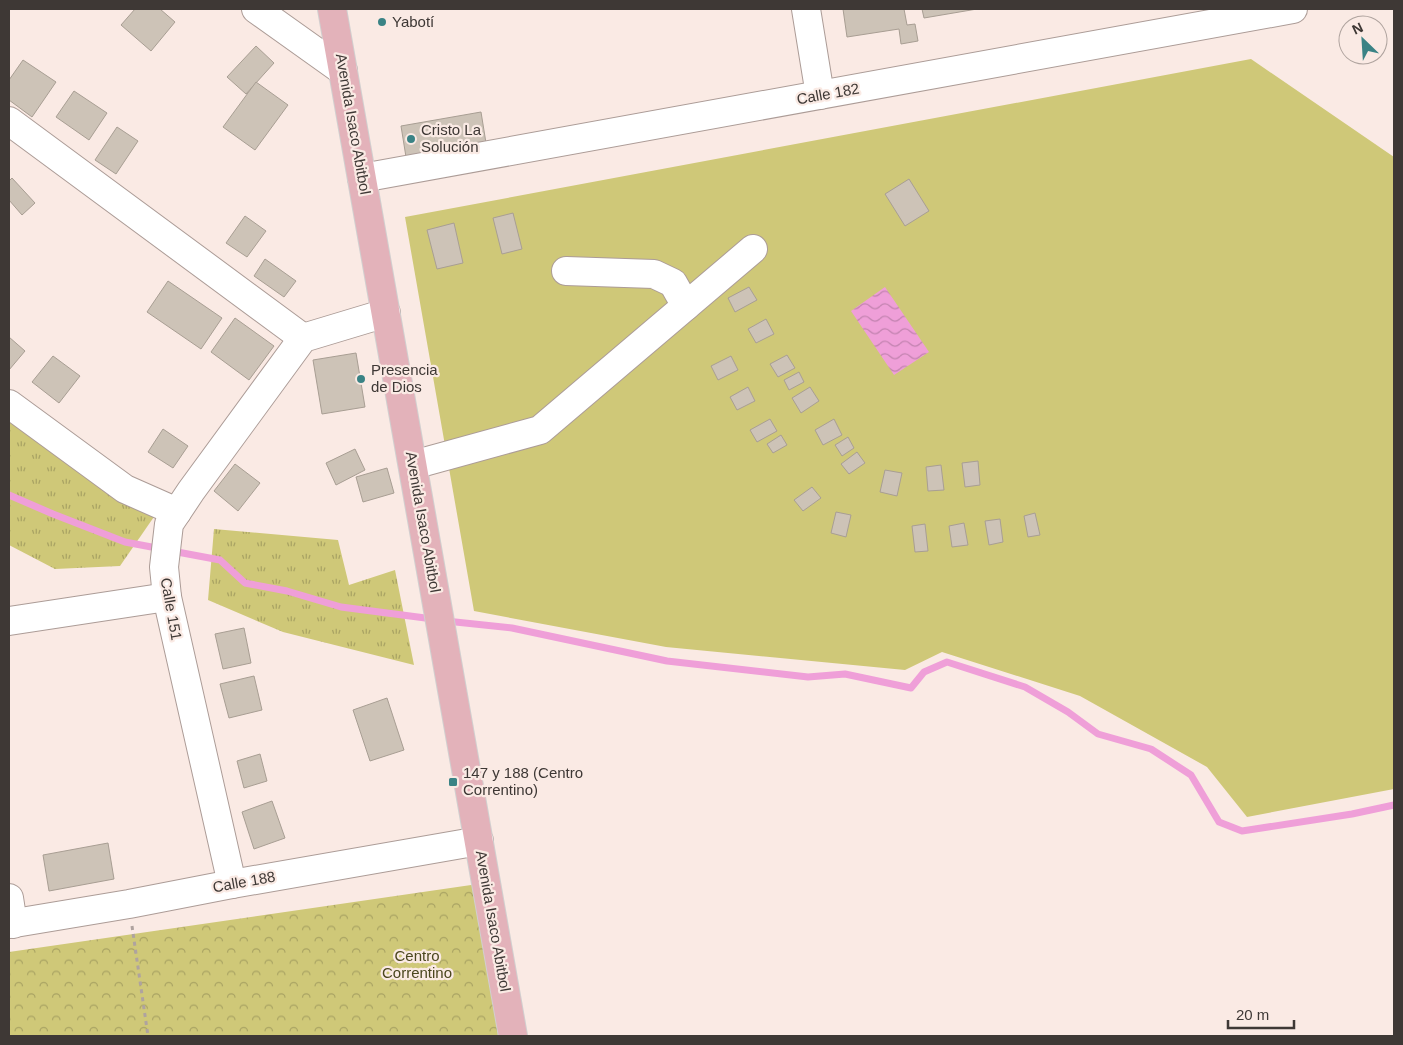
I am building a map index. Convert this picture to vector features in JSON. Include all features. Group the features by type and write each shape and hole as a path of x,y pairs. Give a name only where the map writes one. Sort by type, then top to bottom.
{"main road":[{"name":"Avenida Isaco Abitbol","path":"332,9 448,662 512,1036"}],"street":[{"path":"256,9 343,71"},
{"path":"806,9 820,95"},
{"name":"Calle 182","path":"362,178 820,95 1234,14 1293,9"},
{"path":"9,121 302,338 386,313"},
{"path":"413,465 540,430 753,249"},
{"path":"566,271 654,274 673,283 686,306"},
{"name":"Calle 151","path":"232,884 167,597 164,567 173,518 190,490 302,338"},
{"path":"9,404 125,489 173,518"},
{"path":"9,621 167,597"},
{"name":"Calle 188","path":"10,915 129,904 479,841"}],"path":[{"path":"129,904 148,1036"}],"green space":[{"path":"1251,59 1394,157 1394,789 1247,817 1207,767 1080,696 942,652 905,670 666,647 474,611 405,217"},
{"path":"9,420 158,511 120,566 55,569 9,545"},
{"path":"214,529 338,540 349,585 395,570 414,665 283,632 208,600"},
{"name":"Centro Correntino","path":"478,884 500,1036 9,1036 9,952"}],"water":[{"path":"885,287 929,352 894,375 851,311"}],"building":[{"path":"135,9 160,9 175,22 151,51 121,25"},
{"path":"843,9 904,9 907,25 915,24 918,41 901,44 899,29 847,37"},
{"path":"922,9 977,9 924,18"},
{"path":"256,46 274,63 246,94 227,77"},
{"path":"23,60 56,82 32,117 9,100 9,80"},
{"path":"256,82 288,105 255,150 223,127"},
{"path":"74,91 107,113 89,140 56,117"},
{"path":"481,112 486,143 406,157 401,126"},
{"path":"117,127 138,141 116,174 95,160"},
{"path":"12,178 35,203 22,215 9,200 9,181"},
{"path":"909,179 929,211 905,226 885,194"},
{"path":"513,213 522,249 502,254 493,218"},
{"path":"245,216 266,231 247,257 226,243"},
{"path":"454,223 463,263 437,269 427,230"},
{"path":"265,259 296,281 284,297 254,276"},
{"path":"168,281 222,318 201,349 147,312"},
{"path":"749,287 757,300 735,312 728,298"},
{"path":"235,318 274,346 249,380 211,352"},
{"path":"766,319 774,334 756,343 748,329"},
{"path":"9,337 25,351 9,370"},
{"path":"356,353 365,407 322,414 313,360"},
{"path":"787,355 795,368 778,377 770,364"},
{"path":"53,356 80,376 59,403 32,382"},
{"path":"731,356 738,370 718,380 711,366"},
{"path":"799,372 804,382 789,390 784,380"},
{"path":"748,387 755,401 737,410 730,397"},
{"path":"810,387 819,401 801,413 792,398"},
{"path":"770,419 777,431 757,442 750,430"},
{"path":"834,419 842,435 823,445 815,430"},
{"path":"163,429 188,446 173,468 148,452"},
{"path":"781,435 787,445 773,453 767,444"},
{"path":"848,437 854,448 842,456 835,445"},
{"path":"355,449 365,470 336,485 326,463"},
{"path":"857,452 865,463 849,474 841,464"},
{"path":"978,461 980,485 965,487 962,463"},
{"path":"235,464 260,483 238,511 214,491"},
{"path":"941,465 944,490 928,491 926,467"},
{"path":"387,468 394,493 363,502 356,477"},
{"path":"885,470 902,473 897,496 880,492"},
{"path":"812,487 821,498 803,511 794,500"},
{"path":"836,512 851,515 846,537 831,533"},
{"path":"1035,513 1040,535 1028,537 1024,516"},
{"path":"1000,519 1003,542 989,545 985,521"},
{"path":"964,523 968,545 952,547 949,526"},
{"path":"925,524 928,551 915,552 912,526"},
{"path":"244,628 251,663 223,669 215,634"},
{"path":"254,676 262,710 229,718 220,684"},
{"path":"387,698 404,750 370,761 353,710"},
{"path":"260,754 267,781 244,788 237,761"},
{"path":"272,801 285,838 254,849 242,812"},
{"path":"108,843 114,879 49,891 43,855"}],"waterway":[{"path":"9,495 125,542 162,549"},
{"path":"172,551 220,560 245,583 287,591 341,607 433,619"},
{"path":"446,621 512,628 667,661 808,677 845,674 911,688 924,672 947,662 1025,687 1068,712 1098,734 1151,749 1191,775 1219,822 1242,831 1352,814 1394,805"}],"place":[{"name":"Yabotí","path":"382,22"},
{"name":"Cristo La Solución","path":"411,139"},
{"name":"Presencia de Dios","path":"361,379"},
{"name":"147 y 188 (Centro Correntino)","path":"453,782"}]}
